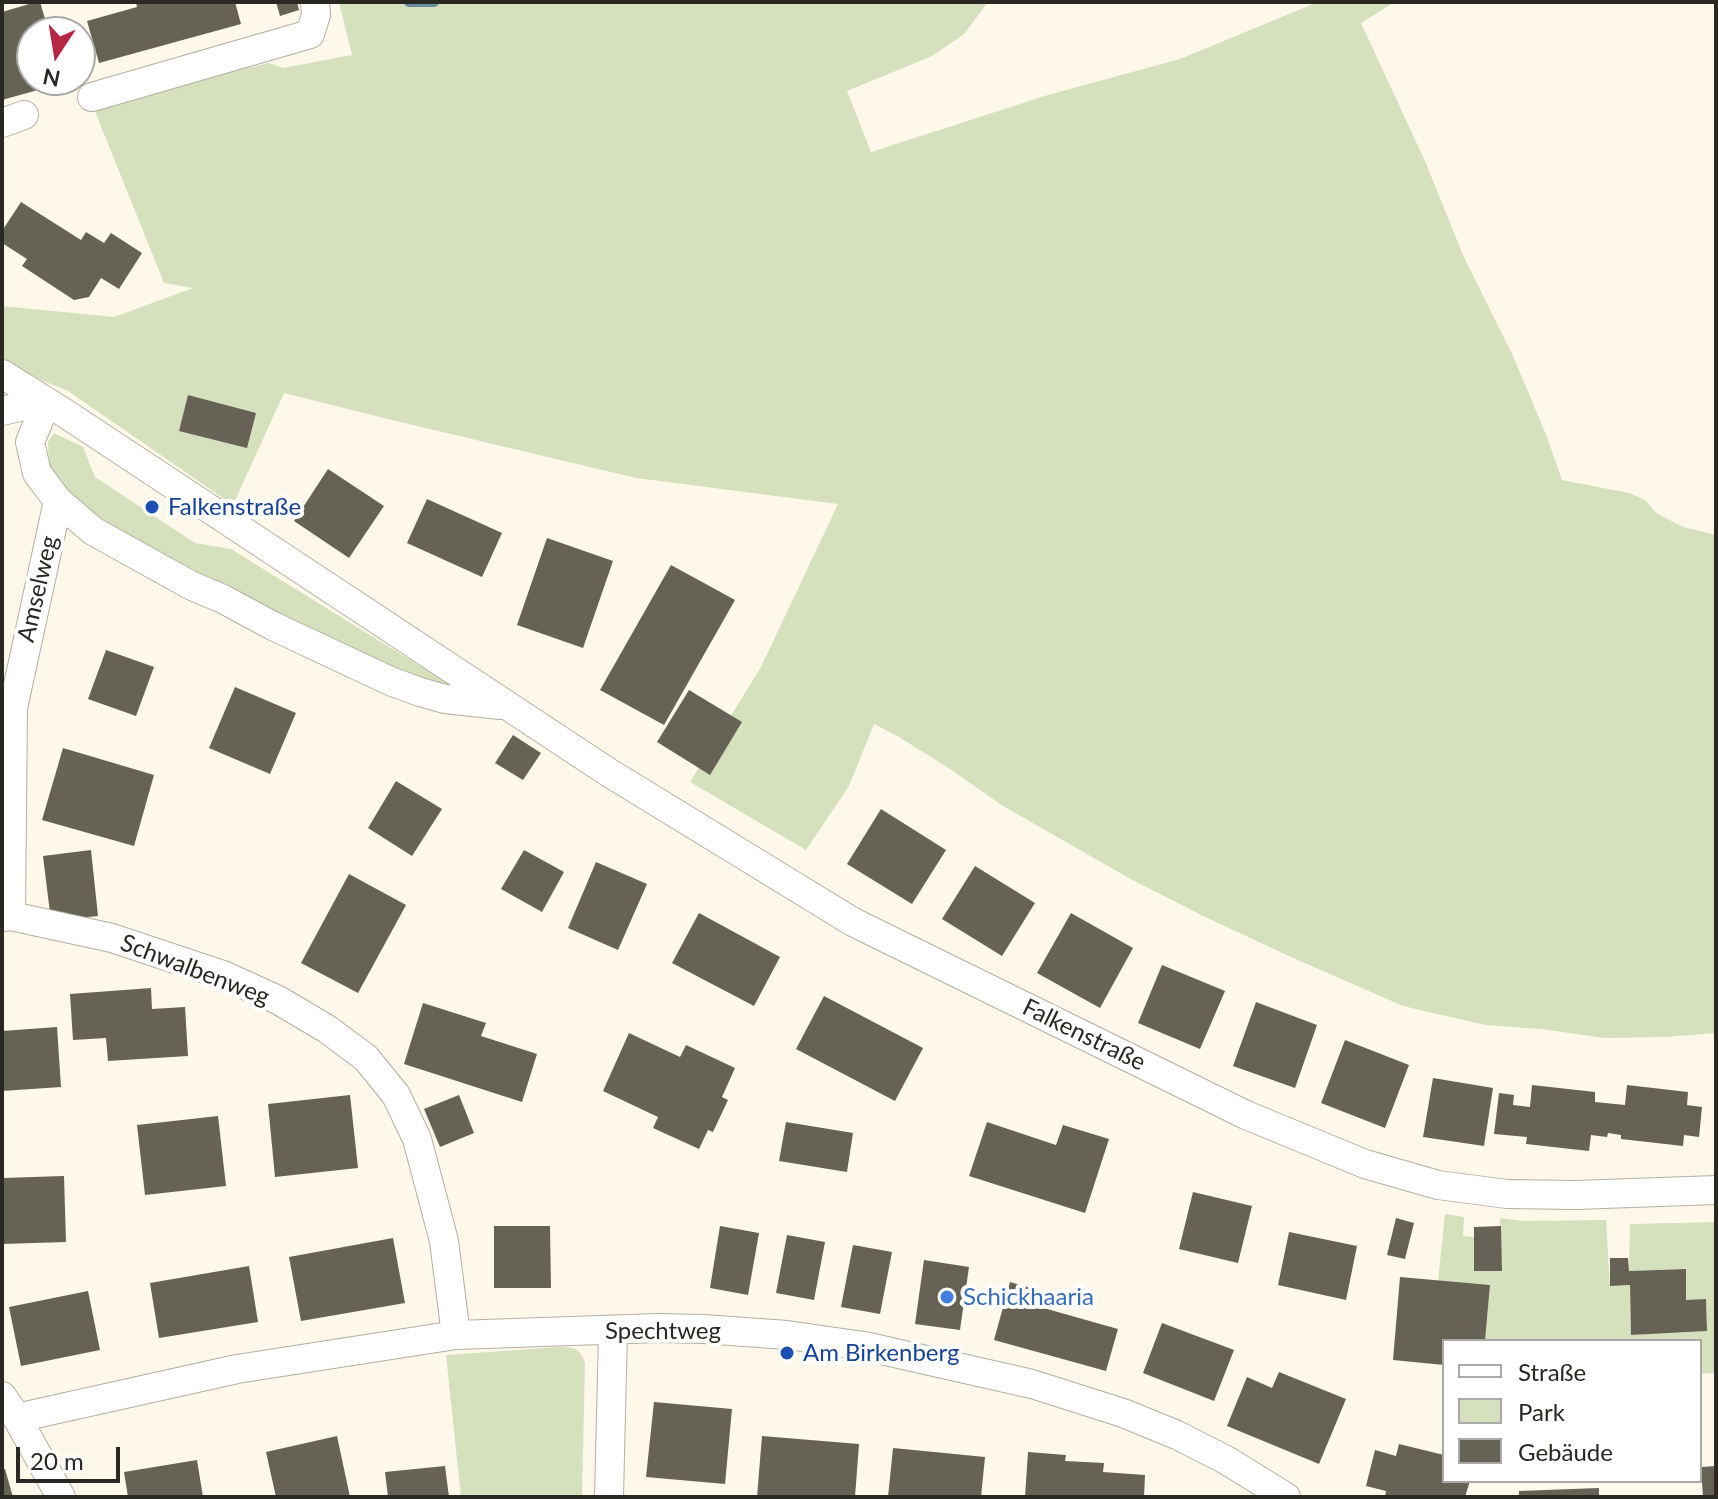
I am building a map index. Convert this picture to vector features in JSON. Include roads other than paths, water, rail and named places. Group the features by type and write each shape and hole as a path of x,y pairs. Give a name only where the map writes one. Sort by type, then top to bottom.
{"street":[{"path":"92,97 310,34 316,15 315,2"},
{"name":"Falkenstraße","path":"2,374 608,772 853,922 1246,1115 1365,1164 1438,1185 1507,1194 1716,1190"},
{"path":"2,411 45,401"},
{"name":"Falkenstraße","path":"45,401 30,442 37,473 58,501 93,531 192,586 390,681 445,699 508,706"},
{"name":"Amselweg","path":"6,916 13,708 58,501"},
{"name":"Schwalbenweg","path":"6,916 112,938 223,975 278,1000 327,1029 366,1058 396,1095 417,1139 444,1241 456,1335"},
{"name":"Spechtweg","path":"10,1407 456,1335 703,1329 787,1335 864,1346 1032,1384 1123,1413 1177,1435 1226,1460 1286,1497"},
{"path":"609,1497 613,1331"},
{"path":"10,1407 61,1497"}],"waterway":[{"path":"409,2 434,2"}],"place":[{"name":"Falkenstraße","path":"152,507"},
{"name":"Schickhaaria","path":"947,1297"},
{"name":"Am Birkenberg","path":"787,1353"}]}
